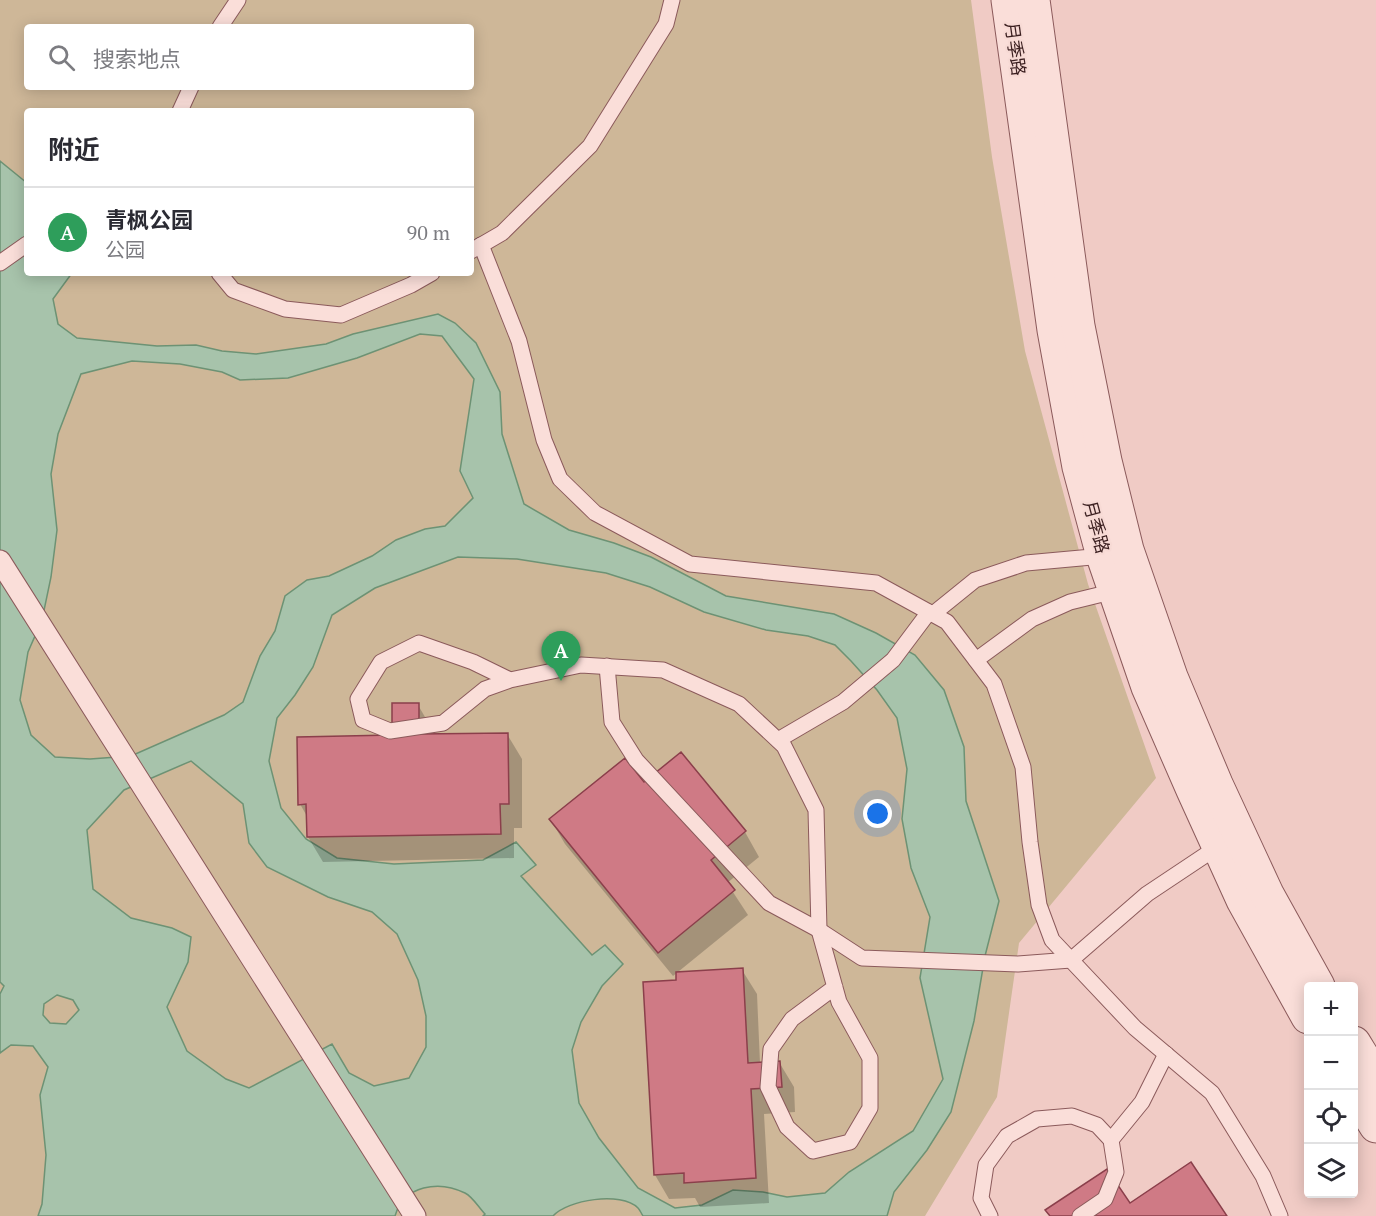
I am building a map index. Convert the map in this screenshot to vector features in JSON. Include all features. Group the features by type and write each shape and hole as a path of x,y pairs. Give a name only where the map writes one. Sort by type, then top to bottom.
{"street":[{"name":"月季路","path":"1008,0 1054,330 1079,467 1103,556 1148,687 1244,900 1304,1010"},
{"name":"月季路","path":"1033,0 1078,326 1105,461 1127,550 1172,677 1216,784 1267,894 1315,982"},
{"path":"0,561 416,1216"},
{"path":"1358,1051 1376,1079"},
{"path":"1358,1099 1376,1126"}],"lane":[{"path":"222,24 238,0"},
{"path":"672,0 666,24 590,146 502,234 476,248 519,341 544,440 560,479 595,513 690,564 876,583 947,622 994,684 1023,767 1039,905 1052,940 1135,1028 1212,1094 1263,1176 1280,1216"},
{"path":"181,108 190,90"},
{"path":"0,263 24,246"},
{"path":"221,276 233,290 285,309 341,315 427,276"},
{"path":"778,740 843,702 893,660 931,613 975,580 1026,563 1103,556"},
{"path":"976,660 1032,619 1070,602 1115,591"},
{"path":"510,680 473,662 419,643 381,662 358,699 363,720 390,731 443,723 485,689 510,680 581,665 663,670 739,704 784,746 816,810 819,930 834,987 839,1002 870,1058 870,1107 850,1142 813,1151 787,1127 768,1087 771,1049 792,1019 834,987"},
{"path":"607,666 612,722 636,760 769,903 819,930 862,958 1018,964 1071,960 1147,894 1219,846"},
{"path":"1111,1140 1142,1102 1166,1054"},
{"path":"990,1216 981,1198 986,1165 1007,1136 1037,1119 1072,1116 1097,1125 1111,1140 1116,1172 1105,1199 1080,1216"}],"shaded area":[{"path":"0,0 971,0 992,157 1025,351 1088,584 1156,778 1019,943 997,1097 925,1216 0,1216"},
{"path":"0,161 24,181 24,276 70,276 53,299 58,324 77,338 157,346 196,345 222,351 256,354 326,344 353,334 438,314 455,323 476,343 500,392 502,434 524,504 569,530 651,557 726,596 834,614 876,633 915,655 944,690 964,747 966,801 999,901 985,956 974,1021 951,1112 927,1150 894,1192 887,1216 643,1216 638,1208 630,1203 607,1199 582,1202 560,1210 553,1216 483,1216 485,1214 465,1193 434,1186 414,1192 406,1198 395,1216 38,1216 42,1204 46,1155 40,1095 48,1067 33,1046 11,1045 0,1053 0,994 4,986 0,982","holes":["420,334 442,336 474,379 460,471 473,498 445,526 425,529 396,540 372,556 329,576 307,580 285,596 275,631 260,656 243,702 224,715 131,756 90,759 55,757 31,735 20,700 28,652 42,620 51,577 57,530 51,474 58,434 81,374 132,361 180,364 222,372 240,380 288,378 357,358","458,557 517,559 606,573 650,587 704,612 766,630 808,636 835,645 877,690 897,718 907,769 902,819 911,868 930,917 920,978 943,1079 913,1131 849,1172 825,1193 787,1197 763,1192 733,1190 702,1205 675,1208 638,1188 599,1138 579,1103 572,1050 581,1022 602,986 623,964 605,945 592,955 521,876 536,865 516,842 483,860 394,864 337,858 306,839 281,808 269,761 277,718 313,667 332,615 375,588","191,761 243,804 249,843 267,867 328,897 372,912 397,934 418,980 426,1016 426,1047 409,1078 374,1086 349,1073 332,1044 249,1088 226,1079 187,1051 167,1007 188,962 191,937 172,928 131,918 93,889 87,830 124,790","57,995 73,1000 79,1010 66,1024 50,1023 43,1015 44,1004"]}],"building":[{"path":"392,703 419,703 419,734 508,733 509,804 500,804 501,834 307,837 306,804 298,805 297,737 392,735"},
{"path":"681,752 746,831 711,860 735,890 658,953 549,819 625,758 644,782"},
{"path":"743,968 748,1063 780,1061 782,1087 751,1089 756,1178 684,1183 684,1173 654,1175 643,982 676,980 676,972"},
{"path":"1191,1162 1227,1216 1050,1216 1045,1210 1107,1169 1130,1203"}],"place":[{"name":"青枫公园","path":"561,681"}]}
